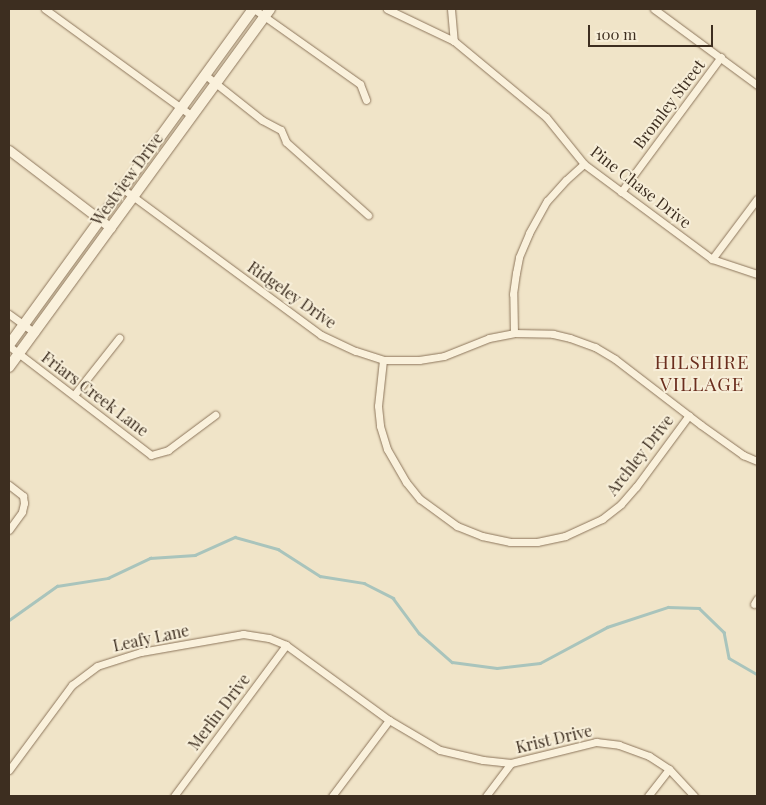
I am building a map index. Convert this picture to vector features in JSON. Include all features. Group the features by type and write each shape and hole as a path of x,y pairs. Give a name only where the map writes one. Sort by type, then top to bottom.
{"main road":[{"name":"Westview Drive","path":"9,346 204,74 254,9"},
{"name":"Westview Drive","path":"9,368 134,197 190,116 268,12"}],"street":[{"path":"45,9 190,116"},
{"path":"254,9 268,12 360,84 366,100"},
{"name":"Pine Chase Drive","path":"387,9 454,41 546,117 584,164 712,259 745,272 757,274"},
{"path":"451,9 454,41"},
{"path":"654,9 757,85"},
{"name":"Bromley Street","path":"621,192 721,57"},
{"path":"204,74 262,120 281,130 286,142 368,215"},
{"path":"9,150 111,228"},
{"path":"514,332 513,294 515,280 519,257 529,233 548,201 566,180 584,164"},
{"name":"Ridgeley Drive","path":"122,189 322,335 383,360 419,360 444,356 489,338 514,332 553,334 595,347 743,455 757,461"},
{"path":"712,259 757,198"},
{"path":"9,314 34,333"},
{"path":"74,395 119,338"},
{"name":"Friars Creek Lane","path":"9,346 151,455 168,450 214,416"},
{"name":"Archley Drive","path":"383,360 378,406 380,426 387,449 406,482 420,498 457,526 482,536 510,542 537,542 565,536 602,519 621,504 636,487 689,415"},
{"path":"9,486 23,496 24,503 22,512 9,530"},
{"name":"Leafy Lane","path":"9,770 72,685 102,664 141,652 234,634 260,636 286,645"},
{"name":"Krist Drive","path":"286,645 389,720 440,750 482,760 511,763 596,742 619,745 649,756 669,769 694,796"},
{"name":"Merlin Drive","path":"174,796 286,645"},
{"path":"332,796 389,720"},
{"path":"486,796 511,763"},
{"path":"648,796 669,769"}],"waterway":[{"path":"9,620 57,586 108,578 150,558 195,555 235,537 278,549 320,576 364,583 393,598 419,633 452,662 497,668 540,663 607,627 668,607 699,608 724,632 729,658 757,674"}],"district":[{"name":"HILSHIRE VILLAGE","path":"702,373"}]}
